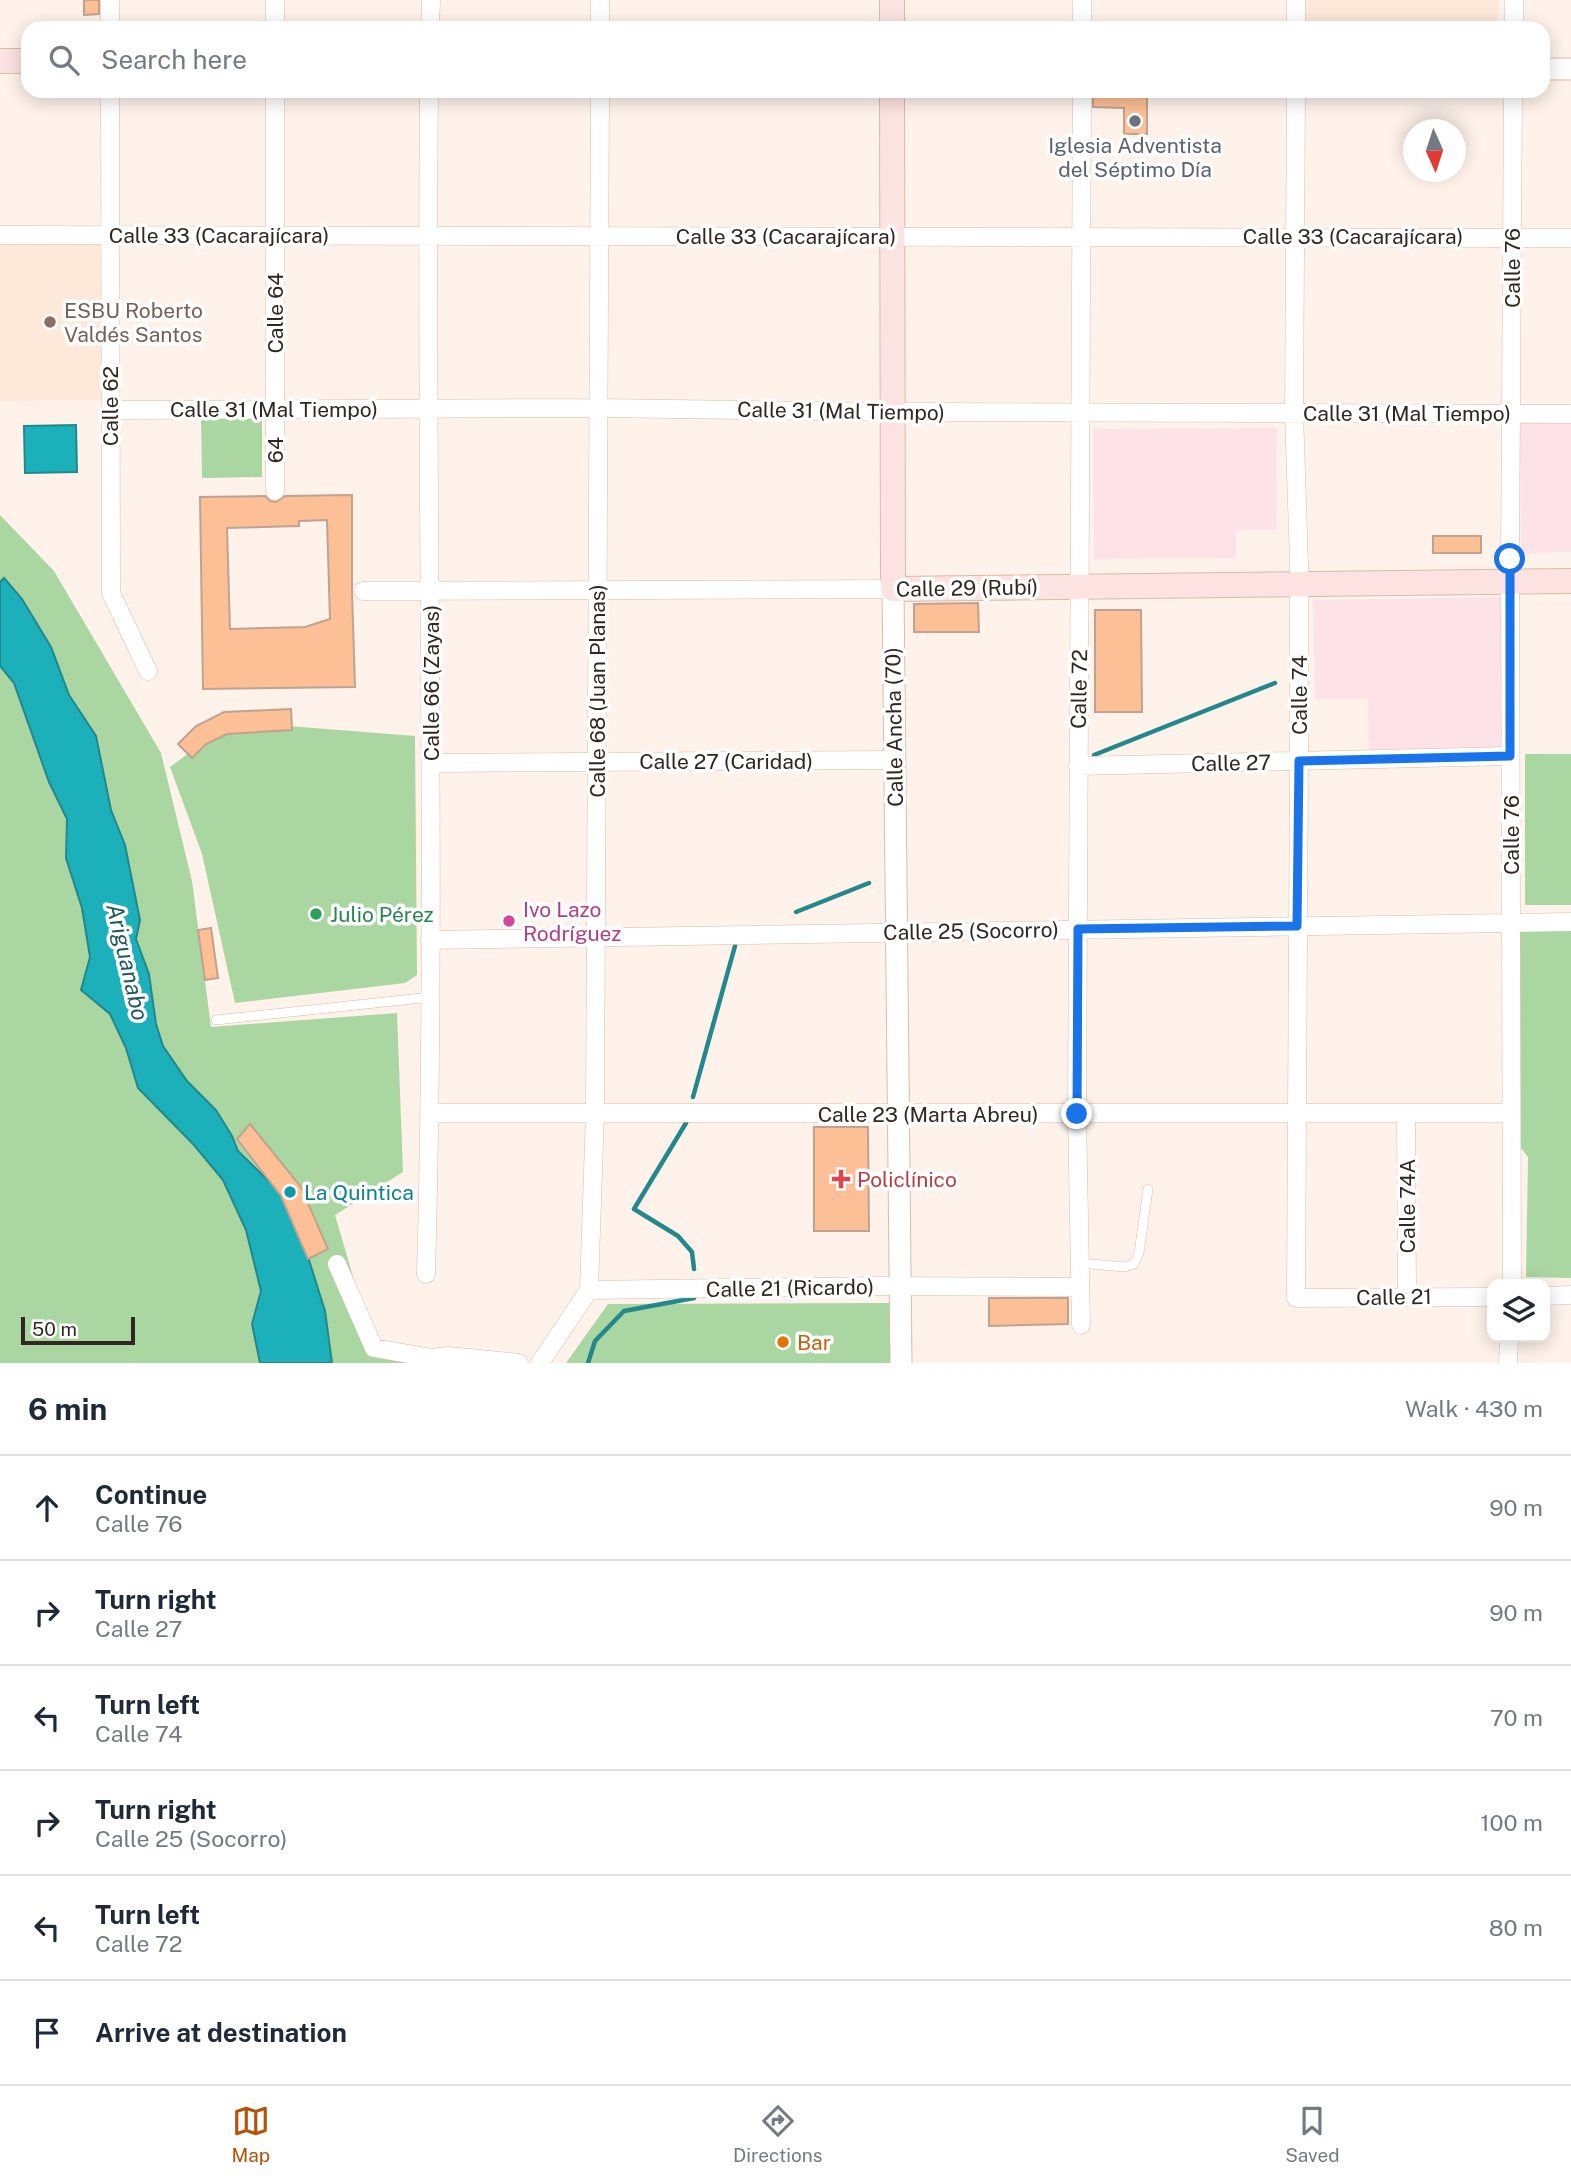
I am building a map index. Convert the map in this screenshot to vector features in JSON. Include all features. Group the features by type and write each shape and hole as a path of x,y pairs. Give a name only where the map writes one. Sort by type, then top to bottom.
{"main road":[{"path":"892,0 892,21"},
{"path":"0,61 21,61"},
{"name":"Calle Ancha (70)","path":"892,98 893,589"},
{"name":"Calle 29 (Rubí)","path":"893,589 1571,581"}],"street":[{"path":"110,0 110,21"},
{"path":"275,0 275,21"},
{"path":"430,21 431,0"},
{"path":"600,0 600,21"},
{"path":"1082,0 1082,21"},
{"path":"1296,0 1296,21"},
{"path":"1514,0 1514,21"},
{"path":"1550,69 1571,69"},
{"name":"Calle 62","path":"110,98 111,593 148,671"},
{"name":"Calle 64","path":"275,98 275,410"},
{"name":"Calle 66 (Zayas)","path":"426,1275 430,1113 432,763 429,98"},
{"name":"Calle 68 (Juan Planas)","path":"589,1290 595,1113 600,98"},
{"name":"Calle 72","path":"1081,1325 1077,1114 1082,98"},
{"name":"Calle 74","path":"1296,98 1294,412 1299,761 1296,1298"},
{"name":"Calle 76","path":"1512,1279 1510,582 1513,98"},
{"name":"Calle 33 (Cacarajícara)","path":"0,235 1571,238"},
{"name":"Calle 31 (Mal Tiempo)","path":"110,410 598,408 893,412 1571,414"},
{"name":"64","path":"275,410 275,491"},
{"name":"Calle 29 (Rubí)","path":"363,591 893,589"},
{"name":"Calle Ancha (70)","path":"893,589 901,1363"},
{"name":"Calle 27","path":"1078,766 1510,756"},
{"name":"Calle 27 (Caridad)","path":"432,763 895,760"},
{"name":"Calle 25 (Socorro)","path":"430,940 1571,922"},
{"name":"Calle 23 (Marta Abreu)","path":"430,1113 1510,1113"},
{"name":"Calle 74A","path":"1406,1114 1407,1297"},
{"path":"337,1264 374,1348 432,1358 449,1356 519,1363"},
{"name":"Calle 21 (Ricardo)","path":"589,1290 1079,1287"},
{"path":"540,1363 589,1290"},
{"path":"1550,1296 1571,1295"},
{"name":"Calle 21","path":"1296,1298 1487,1297"},
{"path":"1508,1363 1509,1342"}],"lane":[{"path":"216,1020 431,996"},
{"path":"1079,1263 1125,1267 1134,1264 1139,1253 1148,1189"}],"shaded area":[{"path":"1305,0 1499,0 1498,21 1305,21"},
{"name":"ESBU Roberto Valdés Santos","path":"100,244 102,400 0,401 0,245"},
{"path":"1520,423 1571,423 1571,552 1521,553"},
{"path":"1277,428 1277,530 1236,530 1236,558 1094,559 1093,429"},
{"path":"1503,597 1506,748 1369,751 1368,699 1315,699 1313,600"}],"green space":[{"path":"262,417 262,477 202,478 201,418"},
{"path":"0,515 54,571 161,753 192,881 211,1027 397,1013 403,1172 335,1215 374,1348 455,1363 0,1363"},
{"name":"Julio Pérez","path":"288,726 415,736 417,975 405,983 235,1003 202,854 170,767 220,730"},
{"path":"1525,754 1571,754 1571,905 1525,905"},
{"path":"1518,930 1571,930 1571,1278 1526,1277 1528,1157 1520,1147"},
{"path":"891,1303 890,1363 566,1363 608,1304"}],"water":[{"path":"76,425 77,472 25,473 24,426"},
{"name":"Ariguanabo","path":"4,578 22,599 51,647 69,695 96,736 111,810 125,845 140,920 136,939 149,974 156,1024 163,1046 187,1081 216,1110 238,1151 291,1203 325,1311 332,1363 260,1363 252,1324 261,1291 246,1230 223,1180 194,1145 138,1088 126,1048 110,1014 81,990 90,957 82,908 66,858 67,819 49,782 14,683 0,666 0,582"}],"building":[{"path":"84,0 99,0 99,14 84,15"},
{"name":"Iglesia Adventista del Séptimo Día","path":"1093,98 1147,98 1147,134 1124,134 1124,108 1093,107"},
{"path":"352,495 355,687 203,689 200,497 265,496 276,502 285,496","holes":["327,520 330,619 305,627 230,629 227,528 299,526 299,521"]},
{"path":"1433,536 1481,536 1481,553 1433,553"},
{"path":"978,603 979,632 914,632 914,604"},
{"path":"1095,610 1141,610 1142,712 1095,712"},
{"path":"291,709 292,730 227,734 206,744 192,758 178,744 196,726 224,712"},
{"path":"211,928 218,978 205,980 198,930"},
{"name":"La Quintica","path":"250,1124 301,1187 328,1249 308,1259 281,1196 237,1139"},
{"name":"Policlínico","path":"814,1127 868,1127 869,1231 814,1231"},
{"path":"989,1298 1068,1298 1068,1324 989,1326"}],"waterway":[{"path":"1094,755 1275,683"},
{"path":"796,912 869,883"},
{"path":"693,1097 735,946"},
{"path":"686,1123 634,1209 678,1236 692,1252 694,1269"},
{"path":"588,1363 595,1341 624,1311 694,1298"}],"place":[{"name":"Iglesia Adventista del Séptimo Día","path":"1135,121"},
{"name":"ESBU Roberto Valdés Santos","path":"50,322"},
{"name":"Julio Pérez","path":"316,914"},
{"name":"Ivo Lazo Rodríguez","path":"509,921"},
{"name":"Policlínico","path":"841,1179"},
{"name":"La Quintica","path":"290,1192"},
{"name":"Bar","path":"783,1342"}],"route":[{"path":"1077,1114 1078,929 1297,926 1299,761 1510,756 1510,559"}]}
